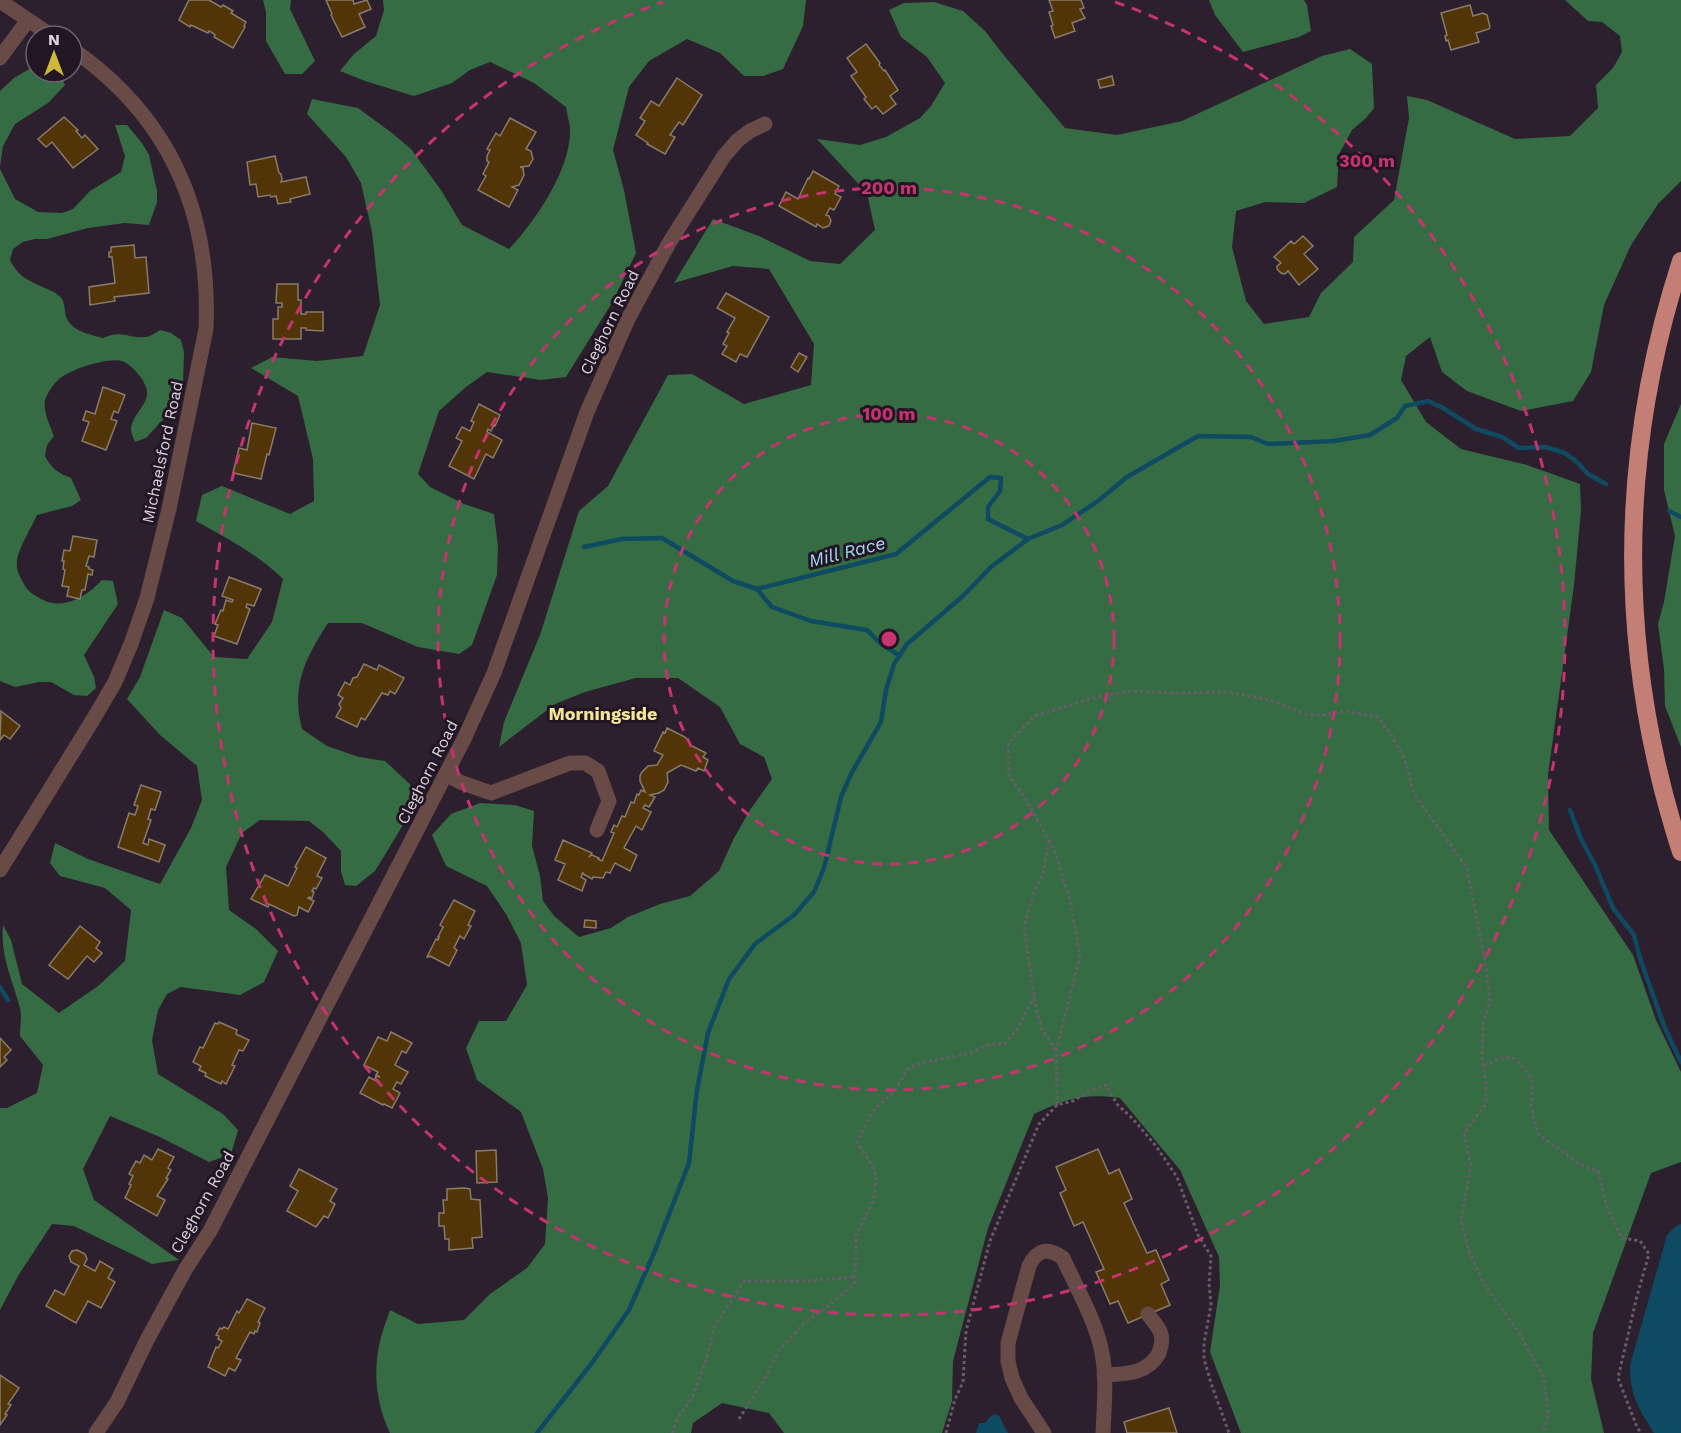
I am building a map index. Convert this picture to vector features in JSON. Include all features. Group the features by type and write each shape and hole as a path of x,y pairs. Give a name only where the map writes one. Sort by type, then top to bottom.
{"highway":[{"path":"1681,261 1649,381 1635,489 1632,558 1640,674 1656,766 1681,852"}],"street":[{"path":"0,2 34,24"},
{"path":"0,58 28,20"},
{"name":"Michaelsford Road","path":"0,870 115,682 131,644 147,598 169,509 206,329 205,266 188,192 171,156 151,125 127,95 84,58"},
{"name":"Cleghorn Road","path":"96,1433 117,1402 185,1270 210,1231 465,737 495,673 587,412 628,319 669,243 724,156 738,140 765,124"},
{"path":"446,774 460,782 491,793 570,763 585,763 598,771 609,801 597,830"},
{"path":"1044,1433 1021,1398 1012,1378 1008,1360 1008,1344 1029,1266 1033,1257 1039,1252 1047,1251 1057,1253 1063,1258 1096,1331 1102,1353 1104,1374 1103,1433"},
{"path":"1104,1374 1130,1373 1153,1362 1160,1350 1162,1340 1161,1332 1148,1314"}],"path":[{"path":"1057,1105 1056,1050 1080,957 1070,900 1054,849 1022,793 1009,777 1008,743 1035,716 1100,696 1133,691 1228,692 1270,700 1305,714 1322,715 1345,711 1378,717 1392,736 1406,763 1414,794 1467,868 1486,966 1490,1000 1483,1025 1482,1058 1486,1083 1486,1104 1464,1133 1471,1166 1461,1220 1469,1251 1484,1284 1518,1332 1544,1378 1548,1416 1543,1433"},
{"path":"1049,841 1043,874 1034,892 1024,927 1034,997 1042,1030 1056,1050"},
{"path":"739,1419 765,1378 778,1352 804,1323 854,1284 856,1235 873,1202 876,1176 857,1142 873,1110 895,1090 908,1069 921,1063 971,1053 986,1045 1006,1043 1017,1029 1034,997"},
{"path":"1484,1066 1501,1058 1513,1058 1524,1068 1532,1080 1531,1107 1538,1134 1581,1165 1598,1171 1607,1207 1622,1238 1640,1241 1648,1254 1618,1378 1641,1433"},
{"path":"946,1433 955,1399 963,1382 966,1331 990,1241 1039,1124 1057,1105 1073,1101 1106,1085 1117,1104 1156,1146 1177,1177 1198,1235 1211,1256 1209,1284 1211,1305 1204,1344 1204,1359 1229,1433"},
{"path":"672,1433 678,1418 693,1396 715,1326 744,1281 806,1281 855,1277"}],"green space":[{"path":"263,0 291,0 290,9 315,61 302,74 285,74 266,41 266,12"},
{"path":"383,0 806,0 803,26 783,69 763,76 744,76 720,53 687,39 649,61 629,87 613,150 624,190 636,253 613,301 566,377 541,380 487,372 439,411 418,474 430,487 464,504 494,514 498,547 497,575 472,645 459,654 418,647 362,623 328,623 307,661 302,673 298,699 302,729 327,746 359,757 385,761 413,787 403,825 375,871 356,886 345,885 341,871 341,851 309,821 260,820 242,833 226,867 229,910 256,929 278,951 264,982 240,995 181,987 167,994 158,1010 152,1040 158,1074 223,1114 238,1130 231,1154 209,1162 160,1137 110,1116 83,1169 94,1200 179,1260 152,1264 74,1226 52,1224 18,1276 0,1310 0,1108 7,1108 37,1093 43,1065 20,1036 21,1011 5,957 3,925 11,940 22,984 59,1013 98,986 125,961 131,910 105,888 60,876 50,863 55,843 88,859 160,884 191,828 202,800 197,766 160,735 127,699 140,677 164,610 182,618 214,657 247,659 272,622 283,579 252,554 196,521 202,495 222,486 290,514 314,501 313,459 298,396 251,368 272,357 317,361 363,356 380,305 372,232 361,183 346,157 307,114 312,99 358,108 392,133 411,149 441,190 462,225 509,249 540,210 565,161 570,130 566,107 534,83 490,62 470,70 452,83 414,96 340,71 354,54 376,36 384,10"},
{"path":"1209,0 1304,0 1307,5 1311,31 1299,37 1243,52 1215,15"},
{"path":"1565,0 1681,0 1681,181 1658,204 1631,245 1604,305 1591,372 1573,401 1521,411 1467,391 1442,372 1430,337 1406,356 1401,380 1426,422 1461,449 1527,465 1580,484 1581,511 1574,585 1548,775 1549,830 1633,955 1656,1020 1681,1072 1681,1162 1651,1173 1593,1333 1591,1379 1604,1433 1241,1433 1210,1352 1220,1286 1219,1257 1180,1170 1120,1098 1096,1096 1075,1098 1034,1114 988,1228 953,1361 952,1401 942,1433 784,1433 769,1413 722,1403 693,1423 691,1433 390,1433 379,1402 376,1368 380,1342 390,1310 418,1324 464,1320 490,1294 527,1268 545,1244 548,1198 543,1169 521,1112 477,1080 466,1048 479,1021 506,1021 527,985 521,943 506,914 487,886 446,866 432,835 451,814 480,803 515,805 534,811 532,846 540,876 543,901 554,916 579,937 611,928 628,917 660,904 690,896 719,871 750,810 772,779 764,757 740,744 720,707 678,678 636,678 585,692 555,704 499,747 504,722 540,635 579,511 608,486 668,375 692,374 744,404 811,385 814,344 769,269 733,266 674,283 713,219 759,236 810,261 840,264 875,230 867,193 817,139 860,145 886,137 920,118 931,106 945,83 927,57 901,37 889,10 904,3 934,2 963,11 985,31 1065,128 1117,135 1182,121 1322,56 1350,49 1372,64 1374,108 1352,130 1339,154 1337,187 1304,203 1265,202 1236,211 1232,247 1246,301 1264,324 1309,317 1321,293 1353,262 1354,237 1394,200 1409,118 1407,96 1427,100 1515,139 1570,136 1598,108 1596,85 1613,68 1622,52 1620,36 1602,22 1588,21"},
{"path":"24,72 24,84 65,85 48,103 15,124 3,146 0,166 0,91"},
{"path":"115,125 127,125 149,155 157,191 157,202 149,225 125,223 88,228 47,239 23,242 13,249 10,260 24,278 60,297 69,323 79,330 103,338 116,334 146,337 160,330 171,333 181,340 184,352 183,387 172,410 146,438 135,442 131,431 132,423 147,393 144,383 133,368 122,361 115,360 88,365 69,373 55,383 45,400 46,414 54,436 47,445 45,456 55,470 71,478 81,500 72,506 37,515 19,552 17,568 29,591 49,602 66,603 89,592 102,580 113,581 118,604 84,655 94,677 96,688 87,696 74,695 51,682 15,687 0,681 0,169 15,199 38,212 62,213 73,209 90,191 121,172 125,156"},
{"path":"1681,404 1681,747 1665,706 1664,669 1658,624 1675,536 1664,490 1664,444"}],"water":[{"path":"1681,1224 1681,1433 1654,1433 1633,1393 1630,1365 1667,1235"},
{"path":"995,1414 999,1416 1008,1433 976,1433 979,1423 985,1423"}],"building":[{"path":"189,0 209,0 221,7 223,5 246,22 233,48 214,37 215,35 211,32 208,33 191,25 190,27 179,20"},
{"path":"326,0 353,0 354,4 367,0 371,9 359,14 365,27 342,37"},
{"path":"1049,0 1081,0 1084,8 1080,9 1085,18 1072,23 1075,31 1055,38 1049,12 1053,11"},
{"path":"1470,5 1473,16 1483,13 1487,15 1490,27 1476,33 1479,42 1451,50 1448,40 1446,41 1445,36 1447,35 1441,13"},
{"path":"866,44 898,90 890,96 896,104 883,114 876,106 872,109 851,76 857,72 847,58"},
{"path":"1112,76 1114,85 1100,88 1098,80"},
{"path":"677,78 702,95 683,125 679,122 670,135 675,137 665,154 636,135 645,121 640,118 651,101 659,106"},
{"path":"64,117 78,130 76,131 82,138 85,135 98,149 73,168 52,142 46,147 38,139"},
{"path":"510,118 536,132 526,149 531,151 533,159 529,166 520,167 523,168 524,175 519,185 512,187 518,190 509,207 478,190 486,176 483,174 489,162 487,156 490,150 487,149 496,133 500,136"},
{"path":"275,156 281,182 306,177 310,194 290,199 291,202 278,204 276,196 258,197 256,184 250,185 247,162"},
{"path":"813,171 839,186 835,194 841,197 834,210 830,208 826,215 831,221 829,226 823,228 817,224 816,227 779,206 786,192 798,199"},
{"path":"1303,236 1313,246 1304,254 1318,269 1299,285 1288,271 1285,274 1277,269 1281,263 1274,257 1291,241 1294,244"},
{"path":"134,245 135,258 146,257 149,293 114,297 115,301 90,305 89,287 115,283 112,257 109,257 111,247"},
{"path":"277,284 298,284 301,314 323,312 323,331 301,328 301,339 273,339 273,319 278,319 278,307 282,307 282,303 276,303"},
{"path":"726,293 769,317 747,357 740,354 736,362 722,354 727,346 723,344 729,333 727,332 735,318 717,308"},
{"path":"799,353 807,357 798,372 791,367"},
{"path":"103,387 125,395 118,413 114,411 111,419 117,421 106,450 82,441 89,422 83,420 86,411 95,414"},
{"path":"479,404 500,415 495,426 487,432 502,440 493,458 486,454 474,479 449,466 462,441 456,438 462,427 470,431 474,422 471,421"},
{"path":"252,423 276,428 261,479 233,473 239,448 247,450"},
{"path":"73,536 97,540 94,557 89,556 86,566 93,570 92,575 88,574 85,590 82,590 80,599 67,596 69,587 62,586 65,570 63,569 64,561 62,561 64,550 70,551"},
{"path":"229,577 261,589 254,606 247,604 246,607 250,609 237,644 214,636 218,625 215,624 221,610 223,611 226,600 232,602 233,600 222,596"},
{"path":"364,664 377,670 379,665 404,678 395,694 390,691 388,695 382,693 365,720 361,718 357,727 336,717 343,698 338,695 345,682 350,685 353,678 357,677"},
{"path":"1,711 20,726 10,739 4,735 0,740"},
{"path":"667,728 685,737 690,745 706,753 703,757 708,760 704,771 698,768 696,771 681,765 667,773 668,782 664,790 650,795 655,797 649,807 645,805 643,808 651,812 642,830 636,826 624,848 637,855 630,871 615,863 610,873 606,872 603,878 593,877 592,879 583,872 581,877 586,880 582,891 558,880 565,864 555,860 563,840 592,853 590,856 602,861 614,833 611,832 614,825 617,827 622,816 625,817 637,794 639,795 641,790 645,792 640,776 648,766 657,765 663,755 654,751"},
{"path":"141,785 161,792 155,810 151,809 148,819 151,820 143,843 148,845 149,839 165,845 159,862 118,847 129,813 135,815 138,806 134,805"},
{"path":"306,847 326,858 317,876 322,878 316,889 312,891 314,892 312,898 308,898 314,901 308,912 299,907 297,915 294,916 269,904 268,907 251,899 265,875 288,886"},
{"path":"454,900 475,911 464,939 460,936 454,948 457,950 449,966 430,956 427,957 436,939 438,940 443,927 440,925"},
{"path":"585,920 596,921 596,928 584,927"},
{"path":"80,926 100,942 96,948 102,953 94,962 87,956 68,979 49,965"},
{"path":"219,1022 237,1030 236,1034 249,1040 243,1051 239,1050 232,1065 235,1066 226,1084 205,1076 206,1073 199,1070 201,1066 193,1062 200,1047 203,1048 215,1023"},
{"path":"391,1032 412,1043 406,1053 402,1051 395,1065 408,1072 401,1084 397,1082 393,1089 400,1093 392,1108 360,1093 369,1077 378,1082 375,1079 376,1076 380,1077 376,1075 378,1072 364,1065 378,1037 387,1041"},
{"path":"0,1038 11,1050 4,1057 7,1060 0,1067"},
{"path":"158,1149 174,1157 168,1168 171,1170 166,1178 168,1179 157,1196 165,1200 157,1216 125,1198 133,1176 129,1174 136,1161 140,1163 144,1155 152,1160"},
{"path":"1098,1149 1109,1174 1119,1169 1132,1199 1124,1203 1147,1253 1156,1250 1169,1280 1161,1284 1170,1305 1128,1323 1118,1301 1110,1304 1096,1272 1104,1269 1083,1222 1074,1226 1060,1193 1066,1190 1056,1167"},
{"path":"496,1150 497,1182 477,1183 476,1151"},
{"path":"299,1169 337,1189 330,1201 335,1204 328,1218 324,1216 316,1227 287,1211 298,1191 290,1186"},
{"path":"447,1189 470,1189 471,1199 480,1200 482,1237 472,1238 473,1248 449,1250 449,1239 445,1239 444,1226 439,1226 439,1213 444,1213 443,1200 447,1200"},
{"path":"77,1250 85,1254 87,1259 84,1265 95,1271 100,1261 113,1269 108,1278 115,1282 101,1308 88,1301 76,1323 46,1306 55,1290 64,1295 79,1266 71,1262 69,1256 72,1251"},
{"path":"247,1299 265,1308 258,1322 260,1323 257,1332 255,1331 254,1334 250,1332 236,1358 241,1360 235,1371 229,1368 225,1376 208,1367 216,1347 218,1348 222,1341 216,1335 220,1328 228,1329 237,1311 239,1313"},
{"path":"0,1375 19,1388 8,1404 11,1405 0,1425"},
{"path":"1169,1408 1177,1433 1127,1433 1124,1422"}],"waterway":[{"path":"537,1433 592,1363 629,1310 689,1163 697,1090 708,1033 729,979 755,944 794,915 814,892 824,868 841,797 851,774 881,722 886,690 894,664 907,644 963,596 991,567 1028,539 1062,525 1098,501 1127,477 1198,436 1251,437 1268,444 1334,441 1370,435 1397,418 1405,406 1428,401 1476,429 1502,437 1519,448 1545,447 1565,453 1588,474 1606,484"},
{"name":"Mill Race","path":"757,589 896,554 990,477 1001,478 1000,491 988,507 988,519 1028,539"},
{"path":"1669,511 1681,517"},
{"path":"584,547 622,539 662,538 733,581 757,589 772,607 811,621 867,630 880,643 900,656"},
{"path":"1570,810 1613,908 1634,935 1664,1026 1681,1062"},
{"path":"0,987 8,1000"}],"district":[{"name":"Morningside","path":"603,714"}]}
